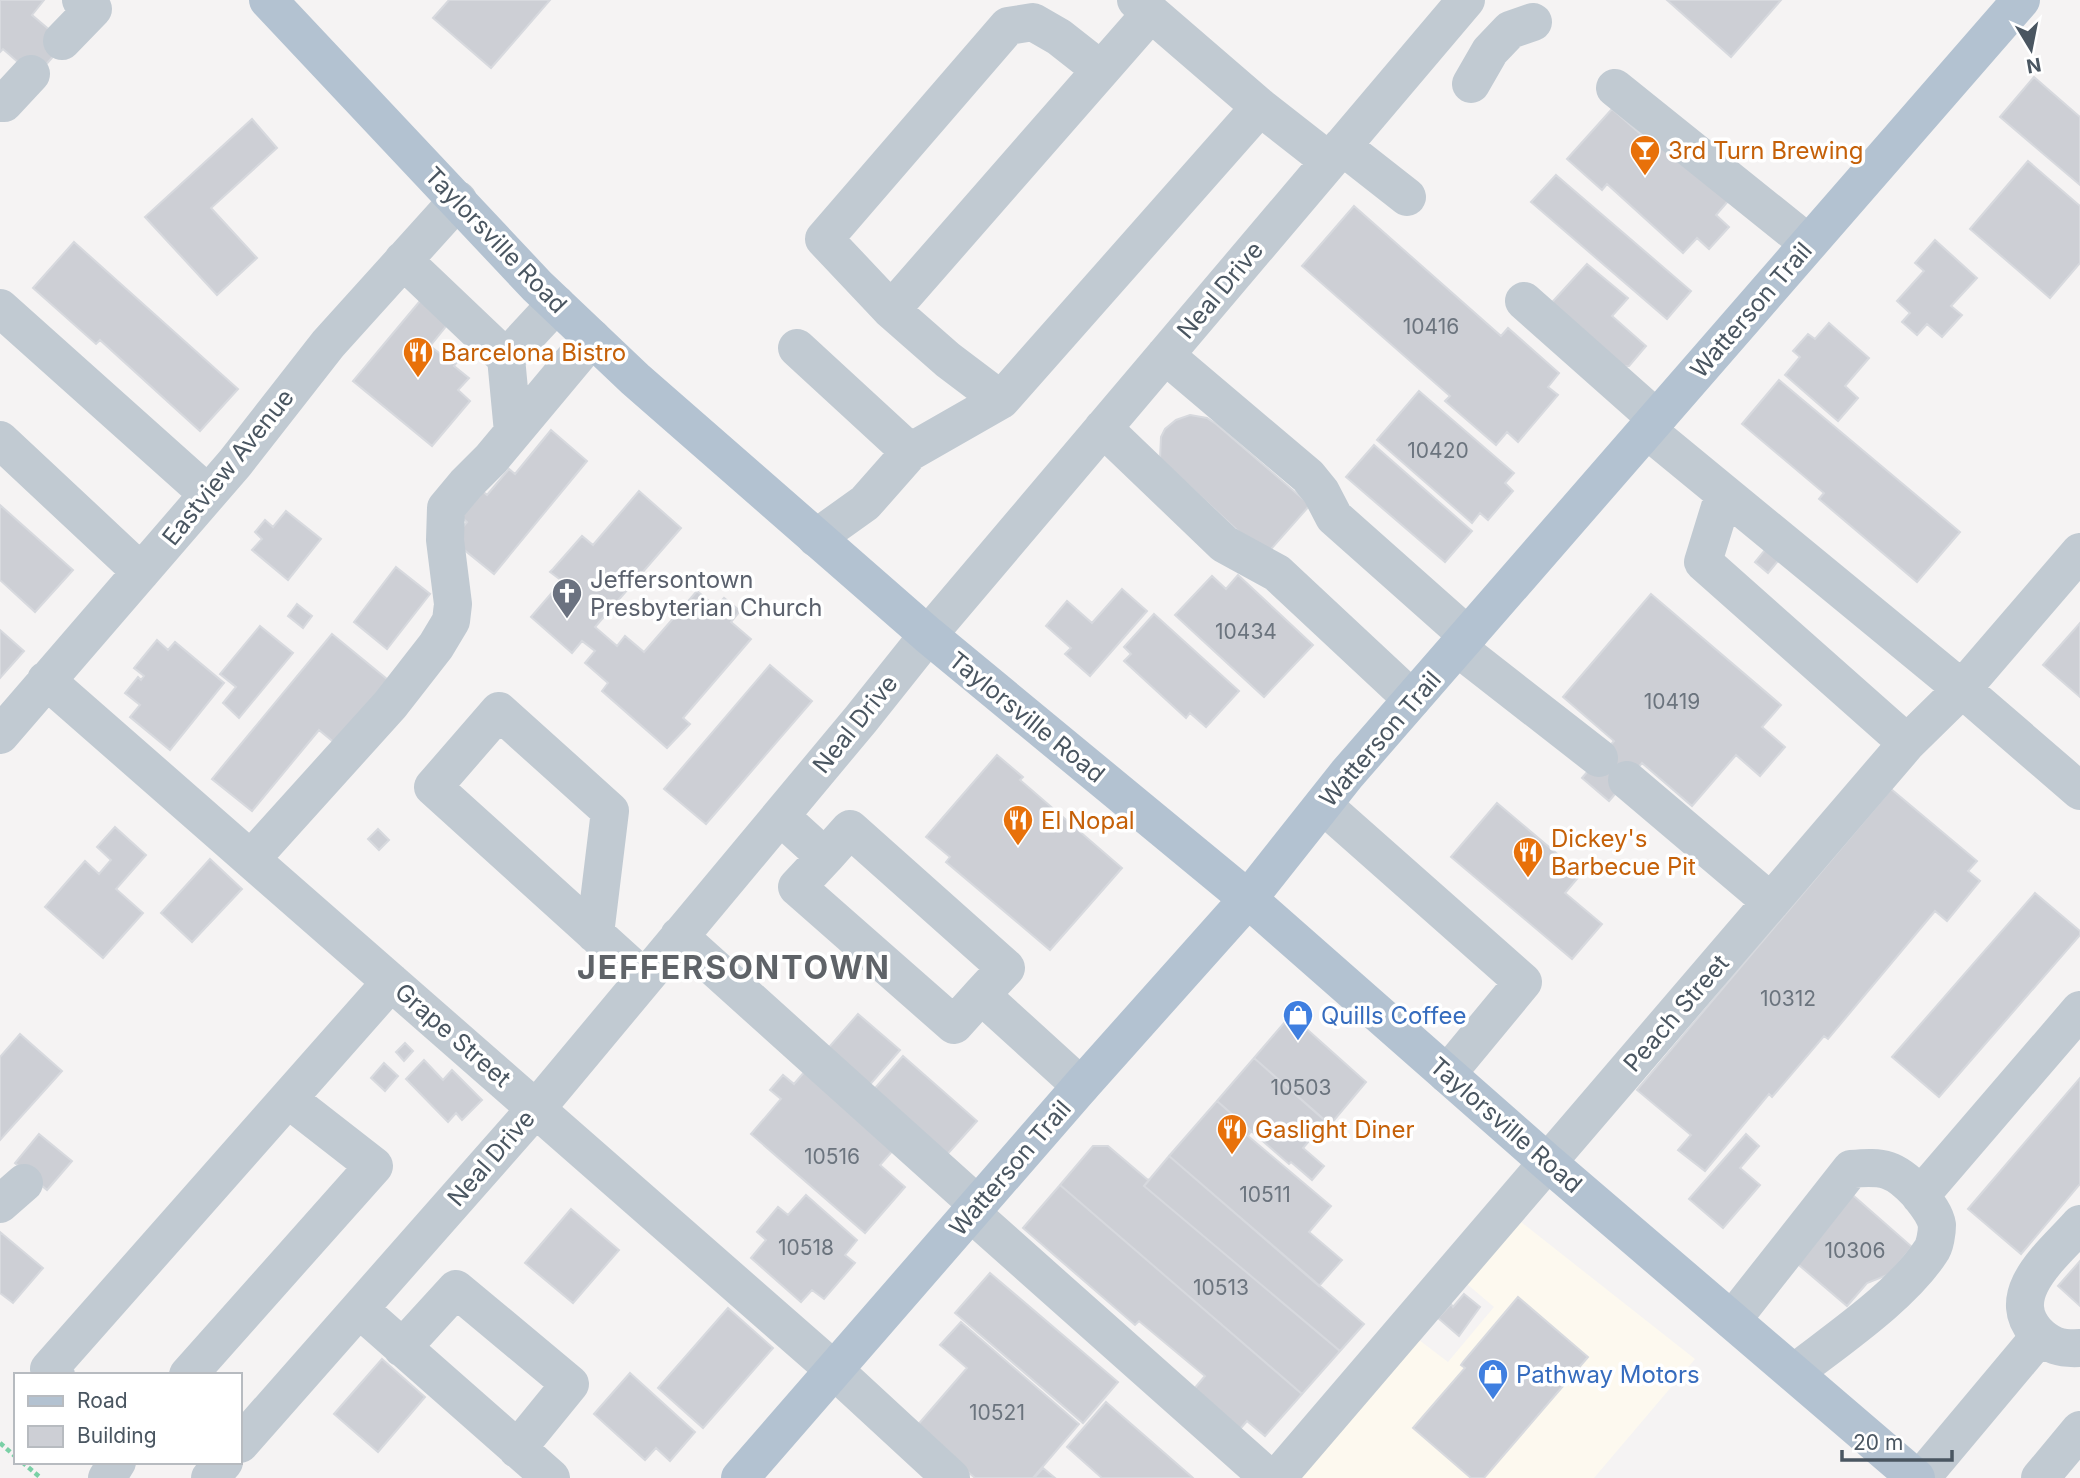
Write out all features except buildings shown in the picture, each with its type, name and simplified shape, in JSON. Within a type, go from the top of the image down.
[{"type":"main road","name":"Taylorsville Road","points":[[268,0],[556,304],[635,379],[928,635],[1248,899],[1546,1162],[1919,1478]]},
{"type":"main road","name":"Watterson Trail","points":[[740,1478],[1248,899],[1412,699],[2021,0]]},
{"type":"street","points":[[62,41],[92,3]]},
{"type":"street","points":[[891,310],[1101,70],[1144,7],[1260,107],[1407,197]]},
{"type":"street","points":[[1458,9],[1490,51]]},
{"type":"street","name":"Neal Drive","points":[[242,1442],[535,1107],[928,635],[1458,9]]},
{"type":"street","points":[[1001,400],[948,360],[891,310],[824,239],[1008,26],[1033,22],[1059,37],[1101,70]]},
{"type":"street","points":[[1471,85],[1490,51],[1510,30],[1533,22]]},
{"type":"street","points":[[0,103],[4,103],[31,74]]},
{"type":"street","points":[[1615,88],[1808,243]]},
{"type":"street","points":[[816,538],[865,503],[910,452],[1001,400],[1260,107]]},
{"type":"street","name":"Eastview Avenue","points":[[0,735],[208,494],[327,344],[458,200]]},
{"type":"street","points":[[402,260],[506,358],[513,432]]},
{"type":"street","points":[[1524,301],[1724,494],[1962,689],[2080,791]]},
{"type":"street","points":[[506,358],[556,304]]},
{"type":"street","points":[[0,308],[208,494]]},
{"type":"street","points":[[251,859],[390,705],[436,646],[451,621],[453,604],[445,540],[446,508],[491,459],[592,338]]},
{"type":"street","points":[[797,348],[910,452]]},
{"type":"street","points":[[1164,355],[1308,476],[1321,492],[1334,517],[1463,642],[1771,902]]},
{"type":"street","points":[[1103,428],[1224,544],[1277,573],[1412,699]]},
{"type":"street","points":[[0,440],[141,572]]},
{"type":"street","points":[[1724,494],[1703,562],[1907,743]]},
{"type":"street","name":"Peach Street","points":[[1277,1478],[1907,743],[1962,689],[2080,552]]},
{"type":"street","name":"Grape Street","points":[[46,680],[834,1370],[951,1478]]},
{"type":"street","points":[[595,934],[610,811],[499,711],[433,787],[595,934],[644,978]]},
{"type":"street","points":[[1323,805],[1523,982],[1447,1074]]},
{"type":"street","points":[[780,816],[825,857]]},
{"type":"street","points":[[850,829],[1006,968],[954,1026],[797,887],[825,857],[850,829]]},
{"type":"street","points":[[679,936],[1269,1478]]},
{"type":"street","points":[[54,1373],[49,1369],[391,982]]},
{"type":"street","points":[[981,995],[1082,1086]]},
{"type":"street","points":[[1920,1196],[2080,1010]]},
{"type":"street","points":[[190,1373],[374,1166],[288,1099]]},
{"type":"street","points":[[1732,1320],[1851,1169],[1879,1167],[1906,1180],[1928,1205],[1937,1225],[1933,1249],[1909,1278],[1872,1312],[1794,1373]]},
{"type":"street","points":[[2080,1224],[2032,1279],[2024,1296],[2026,1321],[2045,1343],[2064,1348],[2080,1348]]},
{"type":"street","points":[[402,1348],[456,1289],[570,1384],[517,1449]]},
{"type":"street","points":[[359,1309],[551,1478]]},
{"type":"street","points":[[1919,1478],[2040,1336]]},
{"type":"street","points":[[2040,1478],[2080,1430]]},
{"type":"street","points":[[210,1478],[221,1464]]},
{"type":"path","points":[[0,1443],[14,1455]]},
{"type":"path","points":[[24,1464],[41,1478]]},
{"type":"shaded area","points":[[1521,1222],[1695,1359],[1594,1478],[1299,1478],[1419,1340],[1448,1362],[1494,1307],[1467,1284]]},
{"type":"place","name":"3rd Turn Brewing","points":[[1645,177]]},
{"type":"place","name":"Barcelona Bistro","points":[[418,379]]},
{"type":"place","name":"Jeffersontown Presbyterian Church","points":[[567,620]]},
{"type":"place","name":"El Nopal","points":[[1018,847]]},
{"type":"place","name":"Dickey's Barbecue Pit","points":[[1528,879]]},
{"type":"place","name":"Quills Coffee","points":[[1298,1042]]},
{"type":"place","name":"Gaslight Diner","points":[[1232,1156]]},
{"type":"place","name":"Pathway Motors","points":[[1493,1401]]},
{"type":"district","name":"JEFFERSONTOWN","points":[[734,967]]}]
